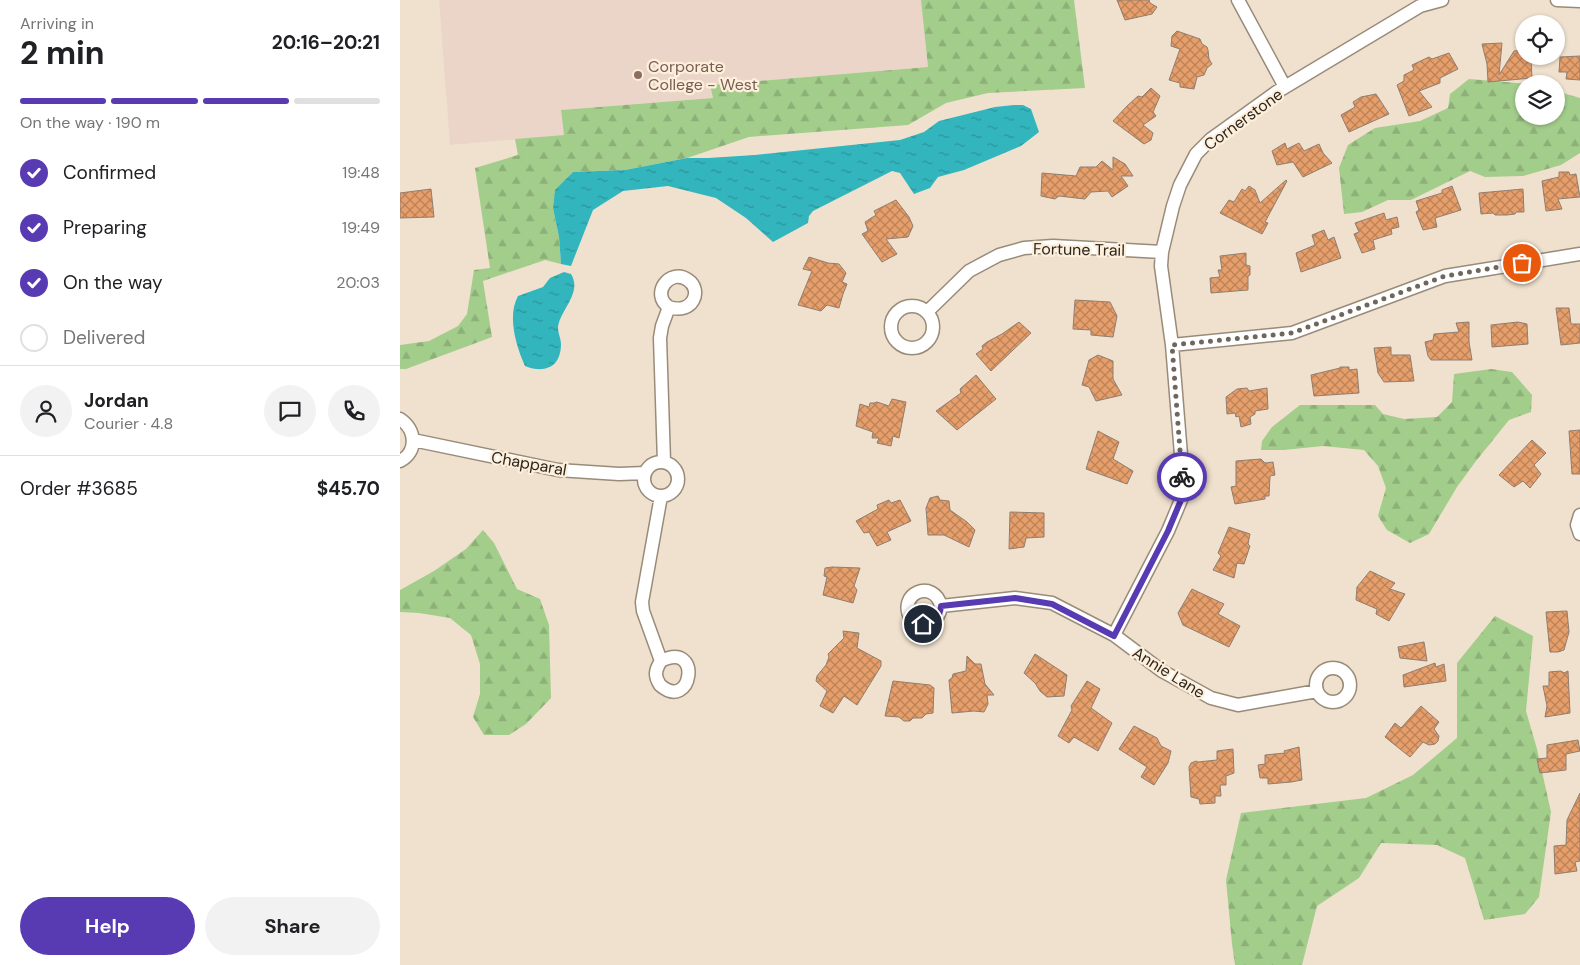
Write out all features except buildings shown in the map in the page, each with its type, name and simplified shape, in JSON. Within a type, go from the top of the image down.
[{"type":"street","points":[[1238,0],[1285,87]]},
{"type":"street","name":"Cornerstone","points":[[1114,636],[1168,531],[1181,500],[1182,467],[1172,345],[1163,284],[1162,252],[1173,206],[1196,154],[1211,139],[1285,87],[1420,6],[1442,0]]},
{"type":"street","points":[[1557,0],[1580,2]]},
{"type":"street","name":"Fortune Trail","points":[[927,312],[969,271],[1000,255],[1024,248],[1053,246],[1162,252]]},
{"type":"street","points":[[1172,345],[1292,333],[1445,276],[1580,254]]},
{"type":"street","points":[[664,462],[660,338],[669,307]]},
{"type":"street","points":[[400,420],[408,425],[412,432],[413,440],[409,454],[400,461]]},
{"type":"street","name":"Chapparal","points":[[413,440],[558,470],[645,474]]},
{"type":"street","points":[[664,462],[669,463],[676,470],[678,480],[671,493],[661,496],[651,492],[645,484],[645,474],[652,464],[664,462]]},
{"type":"street","points":[[661,496],[642,602],[645,620],[661,661]]},
{"type":"street","points":[[1580,516],[1577,525],[1580,534]]},
{"type":"street","name":"Annie Lane","points":[[941,606],[1015,598],[1052,604],[1114,636],[1162,671],[1211,698],[1238,705],[1317,691]]},
{"type":"shaded area","name":"Corporate College - West","points":[[439,0],[921,0],[928,67],[710,85],[713,98],[561,110],[564,135],[450,145]]},
{"type":"green space","points":[[921,0],[1074,0],[1085,88],[988,93],[946,103],[908,125],[749,137],[687,158],[625,170],[573,172],[555,191],[553,208],[559,237],[561,264],[545,260],[483,281],[492,337],[406,369],[400,369],[400,345],[429,341],[458,326],[467,314],[474,270],[490,268],[475,168],[518,155],[515,139],[564,135],[561,110],[713,98],[710,85],[928,67]]},
{"type":"green space","points":[[1469,79],[1515,83],[1515,125],[1565,125],[1565,94],[1580,98],[1580,153],[1561,165],[1523,176],[1485,177],[1470,171],[1411,200],[1388,200],[1362,212],[1344,214],[1339,168],[1348,145],[1375,128],[1420,121],[1448,108],[1450,94]]},
{"type":"green space","points":[[1491,369],[1512,372],[1532,395],[1531,412],[1509,420],[1457,487],[1429,534],[1410,543],[1387,530],[1378,516],[1386,488],[1378,466],[1364,450],[1323,446],[1261,450],[1262,441],[1272,427],[1300,405],[1375,405],[1383,414],[1404,419],[1437,417],[1452,402],[1454,374]]},
{"type":"green space","points":[[483,530],[494,543],[517,589],[540,599],[549,625],[551,698],[526,724],[509,735],[484,735],[473,717],[480,694],[480,664],[471,635],[450,618],[400,612],[400,590],[434,571],[466,549]]},
{"type":"green space","points":[[1495,616],[1533,636],[1526,711],[1537,749],[1551,812],[1539,897],[1525,914],[1484,920],[1465,858],[1437,845],[1381,843],[1359,878],[1317,906],[1302,965],[1235,965],[1226,880],[1241,813],[1366,798],[1413,775],[1457,738],[1457,663]]},
{"type":"water","points":[[1023,105],[1031,109],[1039,132],[1021,146],[964,170],[938,177],[930,188],[914,194],[900,173],[892,171],[813,211],[809,216],[808,223],[773,242],[746,218],[716,198],[668,186],[623,191],[593,210],[571,266],[561,264],[559,237],[553,208],[555,190],[573,172],[625,170],[687,158],[755,155],[900,140],[924,132],[939,121],[995,107]]},
{"type":"water","points":[[564,272],[571,274],[574,288],[559,322],[558,330],[561,344],[558,358],[555,363],[545,369],[525,366],[516,340],[513,322],[513,313],[518,296],[543,287],[550,278]]},
{"type":"way so far","points":[[1182,477],[1172,345],[1292,333],[1445,276],[1522,263]]},
{"type":"place","name":"Corporate College - West","points":[[638,75]]},
{"type":"route","points":[[923,624],[936,620],[941,606],[1015,598],[1052,604],[1114,636],[1168,531],[1181,500],[1182,477]]}]
